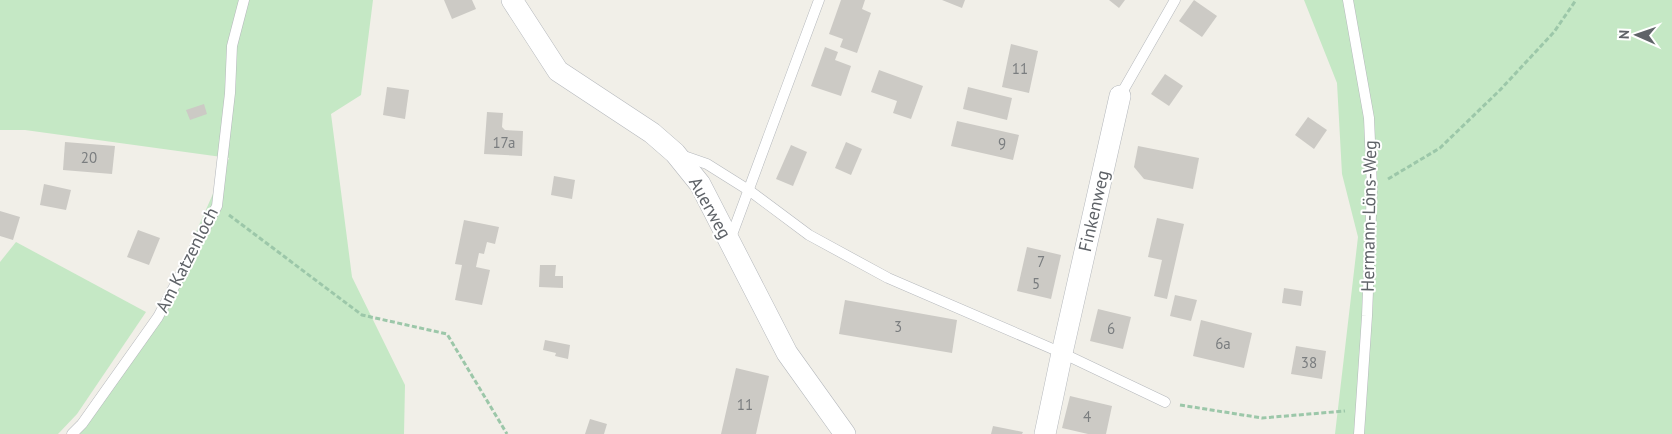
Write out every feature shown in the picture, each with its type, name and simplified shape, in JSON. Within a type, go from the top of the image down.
[{"type":"street","name":"Auerweg","points":[[512,0],[558,70],[652,133],[675,153],[700,184],[787,353],[845,434]]},
{"type":"street","name":"Finkenweg","points":[[1045,434],[1120,96]]},
{"type":"lane","name":"Am Katzenloch","points":[[72,434],[82,424],[158,317],[217,206],[230,93],[232,46],[244,0]]},
{"type":"lane","points":[[730,242],[819,0]]},
{"type":"lane","name":"Finkenweg","points":[[1120,96],[1175,0]]},
{"type":"lane","name":"Hermann-Löns-Weg","points":[[1348,0],[1369,118],[1372,189],[1367,316],[1358,434]]},
{"type":"lane","points":[[675,153],[707,164],[750,191],[809,235],[888,278],[1062,353],[1165,402]]},
{"type":"path","points":[[1372,189],[1440,148],[1500,90],[1554,32],[1576,0]]},
{"type":"path","points":[[217,206],[362,315],[447,334],[507,434]]},
{"type":"path","points":[[1165,402],[1210,411],[1262,418],[1361,410]]},
{"type":"green space","points":[[0,0],[373,0],[361,95],[331,114],[352,277],[405,385],[404,434],[72,434],[158,317],[229,158],[25,130],[0,130]]},
{"type":"green space","points":[[1304,0],[1672,0],[1672,434],[1335,434],[1358,237],[1342,174],[1337,83]]},
{"type":"green space","points":[[16,242],[146,312],[77,414],[58,434],[0,434],[0,262]]},
{"type":"building","points":[[444,0],[472,0],[476,9],[452,19]]},
{"type":"building","points":[[841,0],[865,0],[862,9],[871,13],[857,53],[840,47],[843,39],[829,34]]},
{"type":"building","points":[[942,0],[965,0],[962,8]]},
{"type":"building","points":[[1109,0],[1125,0],[1119,8]]},
{"type":"building","points":[[1194,0],[1217,16],[1202,37],[1179,21]]},
{"type":"building","points":[[1011,44],[1038,51],[1029,93],[1002,87]]},
{"type":"building","points":[[825,47],[838,52],[835,60],[851,66],[841,96],[811,86]]},
{"type":"building","points":[[879,70],[923,86],[911,119],[893,113],[897,101],[871,92]]},
{"type":"building","points":[[1165,74],[1183,86],[1169,106],[1151,94]]},
{"type":"building","points":[[387,87],[409,90],[405,119],[383,115]]},
{"type":"building","points":[[968,87],[1012,98],[1007,120],[963,109]]},
{"type":"building","points":[[204,104],[207,114],[190,120],[186,110]]},
{"type":"building","points":[[487,112],[503,113],[502,127],[505,130],[523,131],[522,156],[484,154]]},
{"type":"building","points":[[1308,117],[1327,130],[1314,149],[1295,135]]},
{"type":"building","points":[[957,121],[1019,135],[1013,160],[951,146]]},
{"type":"building","points":[[65,142],[115,146],[112,174],[63,170]]},
{"type":"building","points":[[846,142],[862,149],[851,175],[835,168]]},
{"type":"building","points":[[791,145],[807,152],[793,186],[776,179]]},
{"type":"building","points":[[1138,146],[1199,158],[1193,189],[1144,179],[1134,167]]},
{"type":"building","points":[[554,176],[575,180],[572,199],[551,195]]},
{"type":"building","points":[[44,184],[71,190],[66,210],[40,205]]},
{"type":"building","points":[[0,211],[20,217],[13,240],[0,236]]},
{"type":"building","points":[[1157,218],[1184,224],[1167,299],[1154,296],[1162,260],[1148,257]]},
{"type":"building","points":[[464,220],[499,227],[495,244],[487,242],[484,254],[479,253],[476,267],[490,270],[482,305],[455,300],[462,265],[455,264]]},
{"type":"building","points":[[138,230],[160,238],[149,265],[127,257]]},
{"type":"building","points":[[1027,247],[1061,255],[1051,299],[1017,291]]},
{"type":"building","points":[[540,265],[556,265],[555,276],[563,276],[563,288],[539,287]]},
{"type":"building","points":[[1284,288],[1303,291],[1301,306],[1282,303]]},
{"type":"building","points":[[1175,295],[1197,300],[1191,321],[1170,316]]},
{"type":"building","points":[[845,300],[957,320],[952,353],[839,334]]},
{"type":"building","points":[[1098,309],[1131,317],[1123,349],[1090,341]]},
{"type":"building","points":[[1201,320],[1252,333],[1244,368],[1193,356]]},
{"type":"building","points":[[545,340],[570,345],[568,359],[555,356],[556,353],[543,350]]},
{"type":"building","points":[[1296,346],[1326,351],[1322,379],[1291,374]]},
{"type":"building","points":[[736,368],[769,376],[756,434],[721,434]]},
{"type":"building","points":[[1070,396],[1112,406],[1106,434],[1088,434],[1062,428]]},
{"type":"building","points":[[590,419],[607,424],[604,434],[585,434]]},
{"type":"building","points":[[993,426],[1023,432],[1022,434],[991,434]]}]
